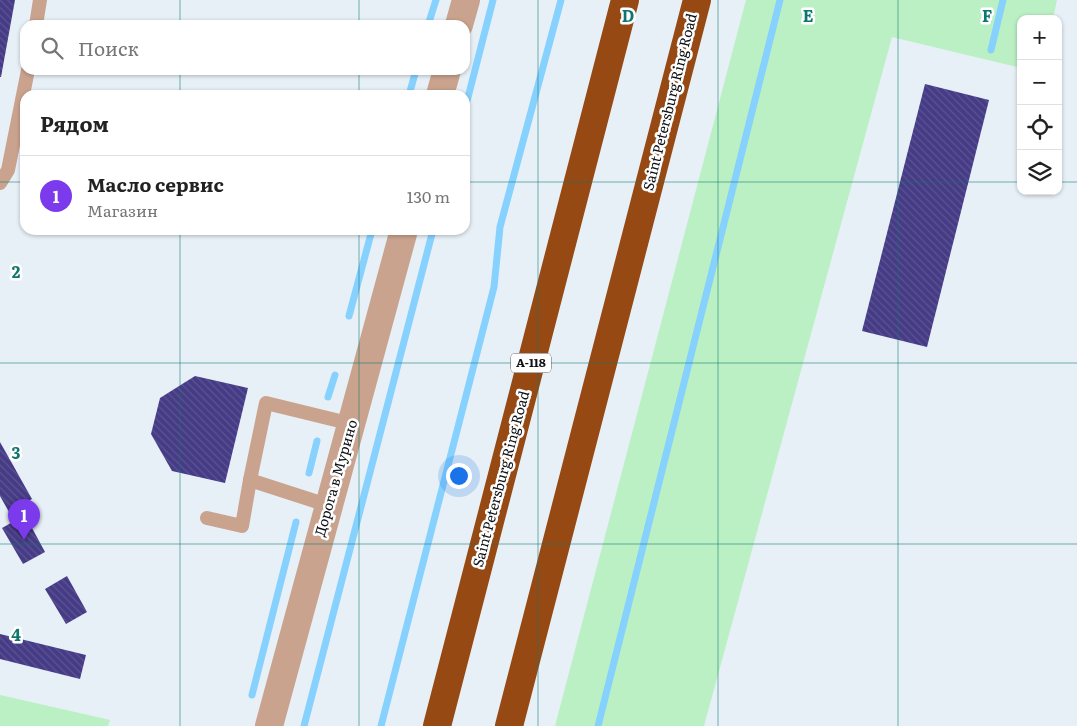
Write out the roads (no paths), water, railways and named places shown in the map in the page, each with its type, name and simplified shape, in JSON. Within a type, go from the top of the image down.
[{"type":"highway","name":"Saint Petersburg Ring Road","points":[[437,726],[625,0]]},
{"type":"highway","name":"Saint Petersburg Ring Road","points":[[509,726],[697,0]]},
{"type":"street","points":[[460,20],[466,0]]},
{"type":"street","points":[[441,90],[446,75]]},
{"type":"street","name":"Дорога в Мурино","points":[[269,726],[327,506],[352,424],[403,235]]},
{"type":"lane","points":[[37,20],[40,0]]},
{"type":"lane","points":[[24,90],[27,75]]},
{"type":"lane","points":[[0,183],[8,170],[20,110]]},
{"type":"lane","points":[[207,518],[242,526],[266,403],[352,424]]},
{"type":"lane","points":[[250,480],[327,506]]},
{"type":"waterway","points":[[430,20],[436,0]]},
{"type":"waterway","points":[[470,90],[493,0]]},
{"type":"waterway","points":[[381,726],[494,287],[500,227],[561,0]]},
{"type":"waterway","points":[[598,726],[780,0]]},
{"type":"waterway","points":[[991,50],[1003,0]]},
{"type":"waterway","points":[[410,90],[415,75]]},
{"type":"waterway","points":[[349,316],[371,235]]},
{"type":"waterway","points":[[304,726],[432,235]]},
{"type":"waterway","points":[[328,397],[335,375]]},
{"type":"waterway","points":[[309,473],[317,441]]},
{"type":"waterway","points":[[252,695],[296,522]]},
{"type":"place","name":"Масло сервис","points":[[24,540]]}]
